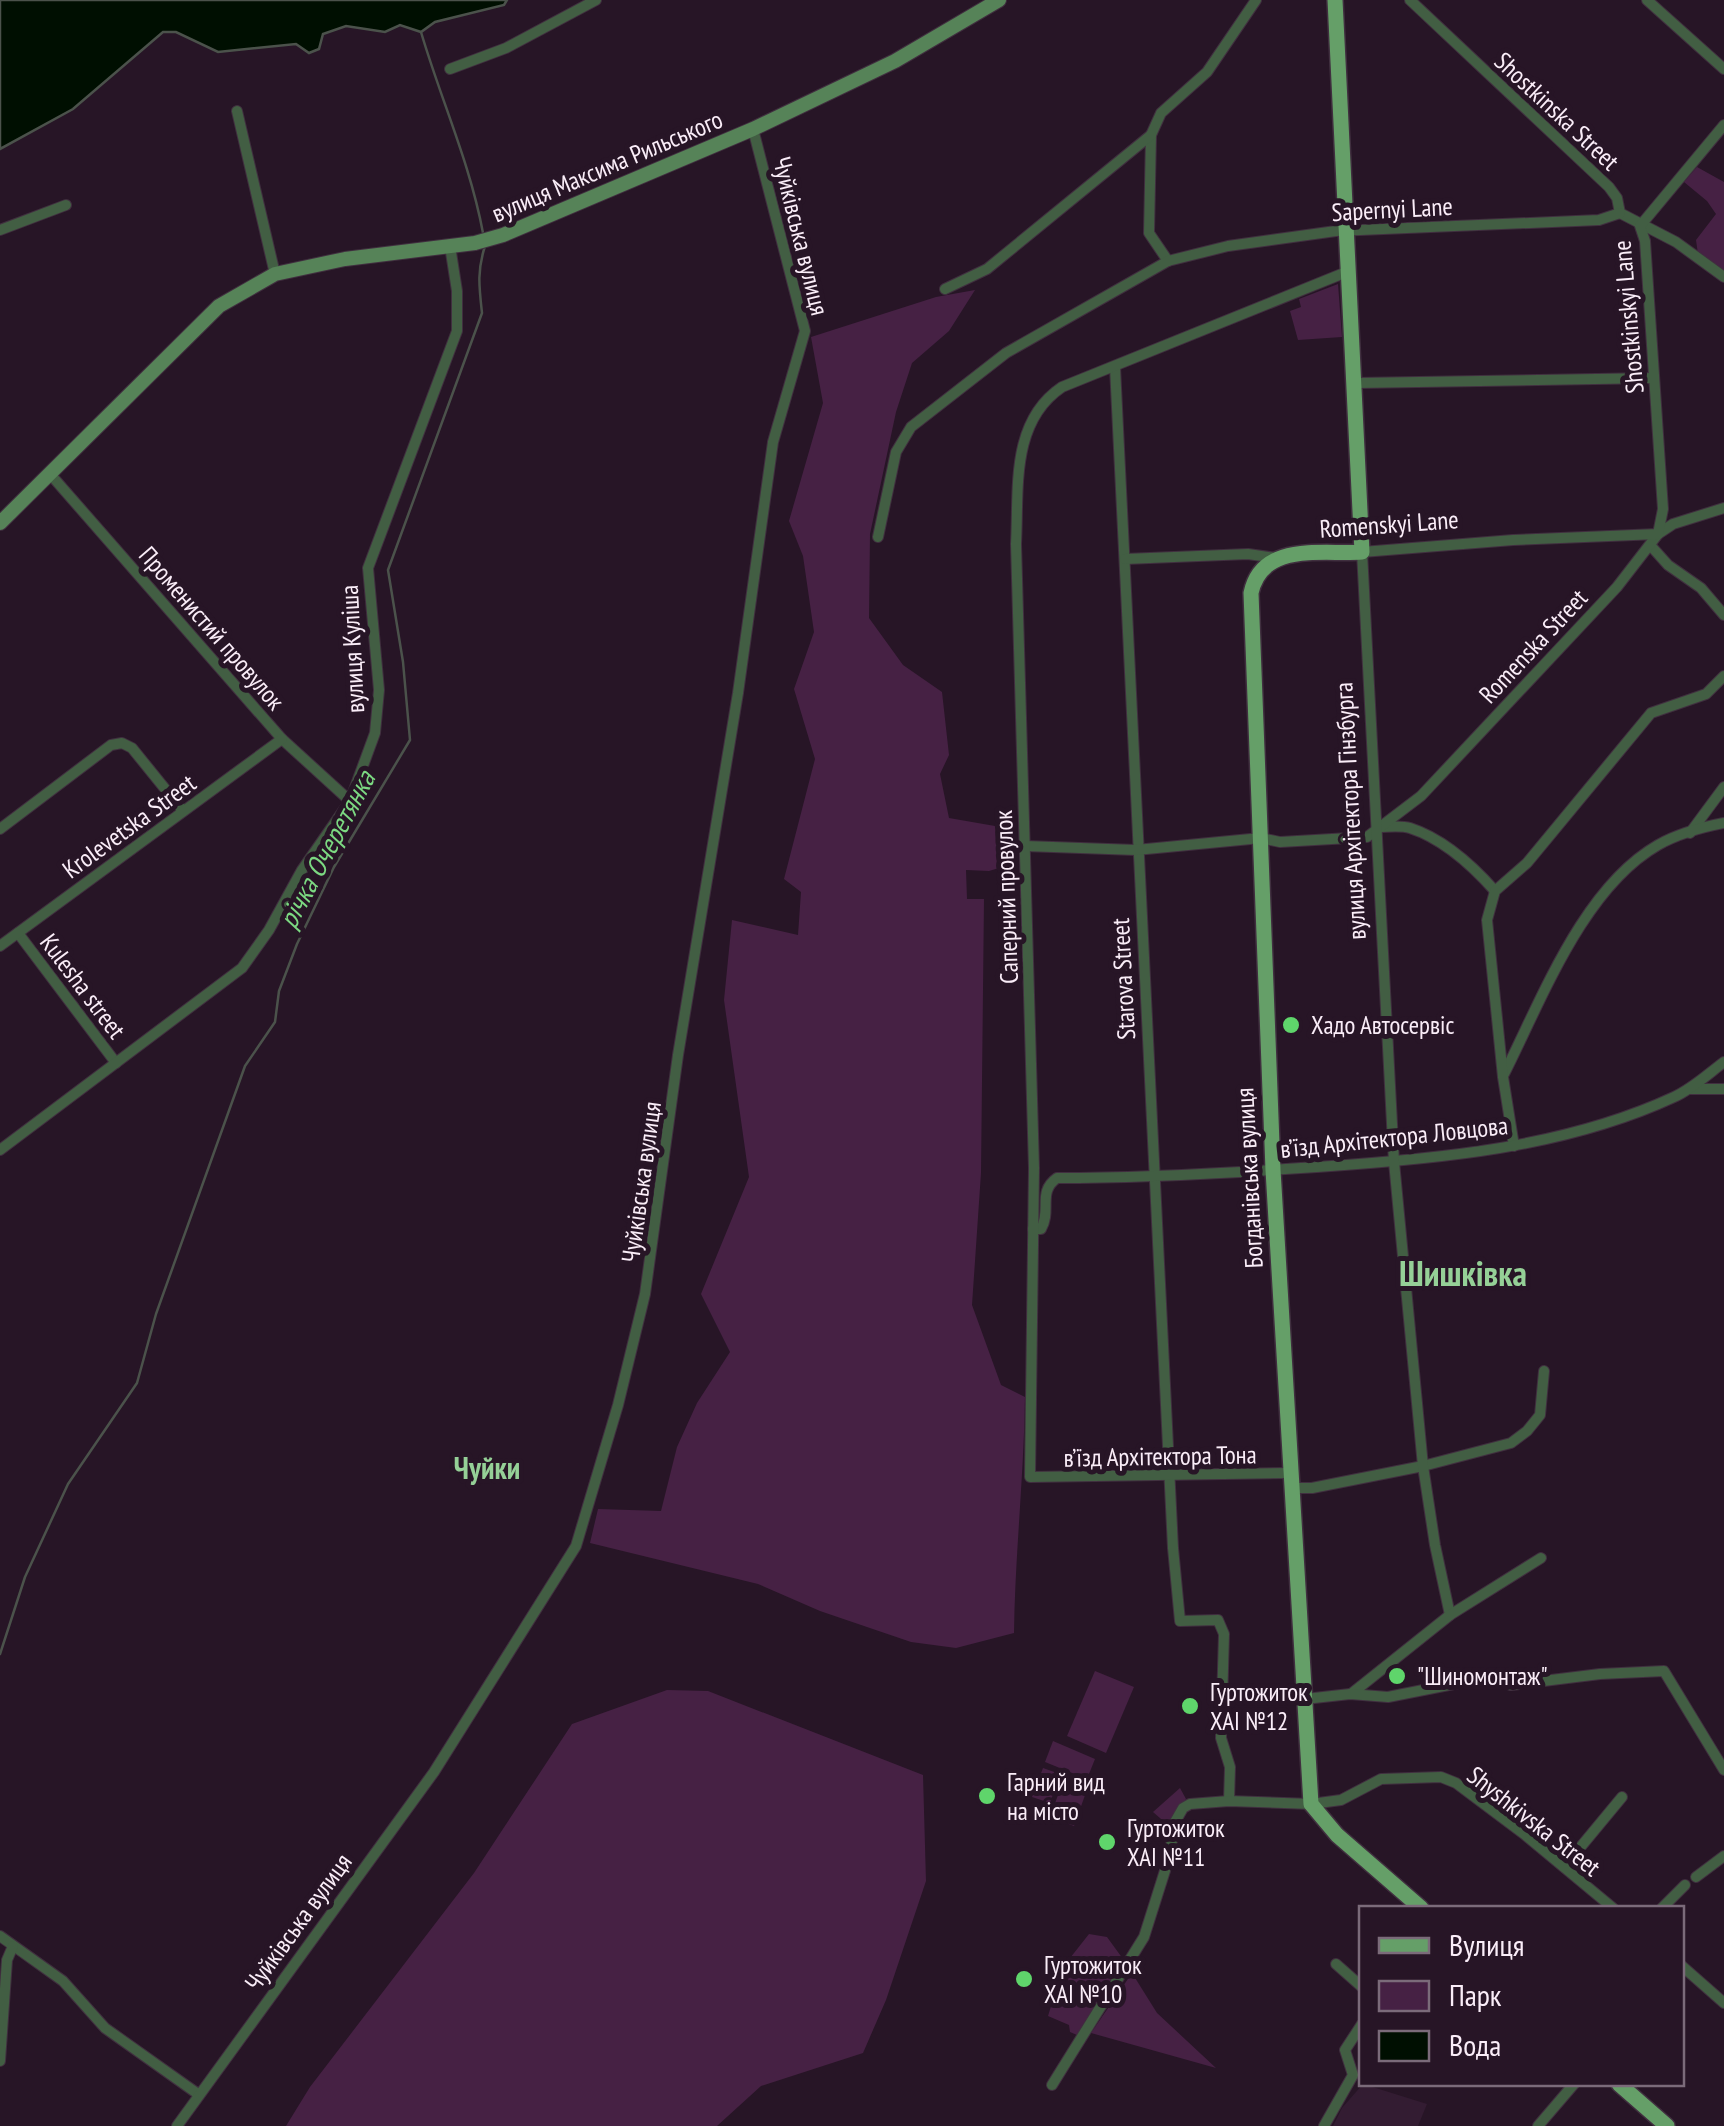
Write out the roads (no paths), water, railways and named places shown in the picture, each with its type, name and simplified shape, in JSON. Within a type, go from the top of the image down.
[{"type":"main road","name":"вулиця Максима Рильського","points":[[0,523],[219,306],[275,274],[345,259],[475,243],[503,235],[753,128],[895,61],[998,0]]},
{"type":"main road","name":"вулиця Архітектора Гінзбурга","points":[[1334,0],[1362,552]]},
{"type":"main road","name":"Romenskyi Lane","points":[[1276,558],[1362,552]]},
{"type":"main road","name":"Богданівська вулиця","points":[[1276,558],[1258,573],[1251,602],[1273,1170],[1311,1804]]},
{"type":"main road","points":[[1311,1804],[1337,1835],[1419,1906]]},
{"type":"main road","points":[[1621,2086],[1668,2126]]},
{"type":"street","points":[[450,69],[506,48],[596,0]]},
{"type":"street","points":[[878,537],[896,452],[911,427],[1006,353],[1168,261],[1150,233],[1151,135],[1161,112],[1207,72],[1256,0]]},
{"type":"street","name":"Shostkinska Street","points":[[1410,0],[1609,187],[1617,198],[1620,213],[1676,242],[1724,278]]},
{"type":"street","points":[[1647,0],[1724,69]]},
{"type":"street","points":[[237,111],[275,274]]},
{"type":"street","name":"Shostkinskyi Lane","points":[[1658,534],[1664,509],[1640,226],[1724,126]]},
{"type":"street","name":"Чуйківська вулиця","points":[[177,2126],[434,1772],[576,1546],[618,1405],[645,1294],[678,1055],[738,692],[774,442],[805,331],[753,128]]},
{"type":"street","points":[[945,290],[986,269],[1151,135]]},
{"type":"street","points":[[0,230],[66,206]]},
{"type":"street","name":"Sapernyi Lane","points":[[1168,261],[1228,246],[1348,230],[1598,220],[1620,213]]},
{"type":"street","name":"вулиця Куліша","points":[[0,1150],[242,968],[350,801],[376,733],[379,690],[368,568],[456,332],[457,292],[450,246]]},
{"type":"street","points":[[1114,367],[1221,326],[1342,271],[1350,271]]},
{"type":"street","name":"Starova Street","points":[[1114,367],[1136,850],[1180,1621],[1218,1620],[1224,1634],[1221,1725],[1230,1767],[1228,1801]]},
{"type":"street","name":"Саперний провулок","points":[[1030,1477],[1033,1230],[1016,544],[1021,448],[1046,398],[1114,367]]},
{"type":"street","points":[[1356,383],[1653,378]]},
{"type":"street","name":"Променистий провулок","points":[[52,475],[282,739],[350,801]]},
{"type":"street","points":[[1658,534],[1673,524],[1724,508]]},
{"type":"street","name":"Romenskyi Lane","points":[[1362,552],[1658,534]]},
{"type":"street","name":"Romenska Street","points":[[1377,827],[1421,796],[1616,587],[1658,534]]},
{"type":"street","points":[[1650,546],[1701,588],[1724,614]]},
{"type":"street","name":"вулиця Архітектора Гінзбурга","points":[[1362,552],[1394,1162],[1423,1466],[1450,1615]]},
{"type":"street","name":"Romenskyi Lane","points":[[1125,558],[1248,554],[1276,558]]},
{"type":"street","points":[[1514,1146],[1487,920],[1494,891],[1527,863],[1651,713],[1706,694],[1724,676]]},
{"type":"street","name":"Krolevetska Street","points":[[0,946],[282,739]]},
{"type":"street","points":[[0,829],[111,745],[122,743],[132,748],[183,811]]},
{"type":"street","points":[[1689,834],[1724,787]]},
{"type":"street","points":[[1503,1076],[1568,949],[1594,907],[1624,870],[1660,844],[1724,823]]},
{"type":"street","points":[[1025,846],[1136,850],[1260,838],[1280,842],[1367,838],[1377,827],[1408,827],[1447,848],[1478,872],[1494,891]]},
{"type":"street","name":"Kulesha street","points":[[18,933],[116,1063]]},
{"type":"street","name":"в’їзд Архітектора Ловцова","points":[[1033,1230],[1041,1229],[1047,1219],[1044,1196],[1048,1185],[1058,1178],[1154,1178],[1394,1162],[1514,1146],[1624,1118],[1688,1089],[1724,1062]]},
{"type":"street","points":[[1688,1089],[1724,1090]]},
{"type":"street","name":"в’їзд Архітектора Тона","points":[[1030,1477],[1290,1480],[1312,1488],[1423,1466],[1510,1443],[1527,1431],[1540,1415],[1544,1371]]},
{"type":"street","points":[[1350,1694],[1450,1615],[1542,1558]]},
{"type":"street","points":[[1305,1699],[1350,1694],[1388,1697],[1489,1677],[1511,1686],[1600,1674],[1664,1671],[1724,1770]]},
{"type":"street","name":"Shyshkivska Street","points":[[1052,2085],[1144,1937],[1175,1822],[1190,1804],[1311,1804],[1341,1800],[1381,1780],[1441,1777],[1470,1792],[1611,1906]]},
{"type":"street","points":[[1564,1867],[1622,1797]]},
{"type":"street","points":[[1696,1877],[1724,1856]]},
{"type":"street","points":[[1664,1906],[1685,1884]]},
{"type":"street","points":[[0,1936],[63,1981],[105,2028],[198,2094]]},
{"type":"street","points":[[0,2060],[12,1946]]},
{"type":"street","points":[[1336,1964],[1359,1983]]},
{"type":"street","points":[[1684,1968],[1724,2003]]},
{"type":"street","points":[[1324,2126],[1353,2075],[1346,2050],[1359,2029]]},
{"type":"street","points":[[1538,2126],[1572,2086]]},
{"type":"water","points":[[0,0],[507,0],[504,5],[435,22],[421,32],[400,25],[385,32],[346,26],[323,34],[319,49],[309,53],[296,44],[218,52],[176,32],[163,32],[73,109],[0,149]]},
{"type":"waterway","name":"річка Очеретянка","points":[[421,32],[463,157],[483,233]]},
{"type":"waterway","name":"річка Очеретянка","points":[[0,1654],[25,1577],[68,1484],[137,1383],[156,1314],[245,1066],[275,1022],[279,991],[297,944],[334,867],[410,740],[403,662],[388,570],[482,313],[479,279],[485,246]]},
{"type":"place","name":"Хадо Автосервіс","points":[[1291,1025]]},
{"type":"place","name":"\"Шиномонтаж\"","points":[[1397,1676]]},
{"type":"place","name":"Гуртожиток ХАІ №12","points":[[1190,1706]]},
{"type":"place","name":"Гарний вид на місто","points":[[987,1796]]},
{"type":"place","name":"Гуртожиток ХАІ №11","points":[[1107,1842]]},
{"type":"place","name":"Гуртожиток ХАІ №10","points":[[1024,1979]]},
{"type":"district","name":"Шишківка","points":[[1463,1273]]},
{"type":"district","name":"Чуйки","points":[[487,1467]]}]
